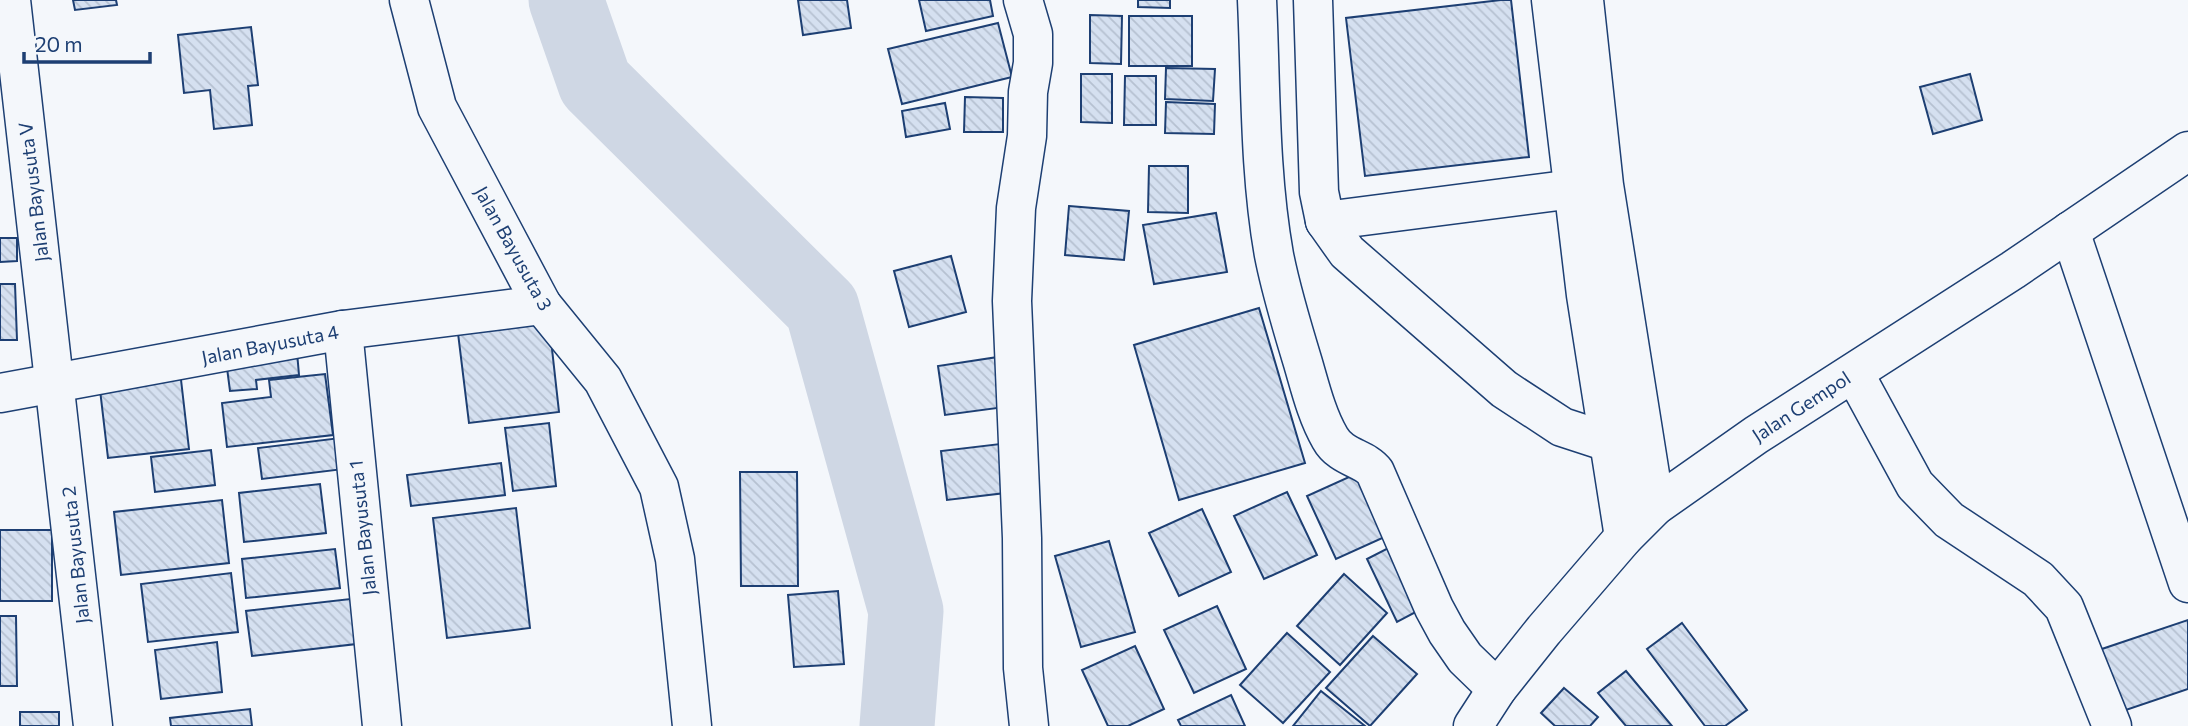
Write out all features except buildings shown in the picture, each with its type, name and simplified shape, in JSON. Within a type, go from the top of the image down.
[{"type":"street","name":"Jalan Bayusuta V","points":[[11,0],[56,384]]},
{"type":"street","name":"Jalan Bayusuta 3","points":[[409,0],[437,107],[542,305],[603,380],[659,487],[675,559],[692,726]]},
{"type":"street","points":[[1023,0],[1033,34],[1033,63],[1028,92],[1027,136],[1016,208],[1012,301],[1022,526],[1023,668],[1029,726]]},
{"type":"street","points":[[1257,0],[1265,179],[1274,254],[1290,322],[1312,393],[1331,440],[1346,456],[1366,464],[1375,472],[1447,632],[1465,658],[1497,689]]},
{"type":"street","points":[[1313,0],[1319,192],[1325,221],[1347,252],[1504,389],[1562,427],[1608,442]]},
{"type":"street","points":[[1551,0],[1655,506]]},
{"type":"street","points":[[1584,0],[1589,188],[1586,295],[1624,537]]},
{"type":"street","name":"Jalan Gempol","points":[[1473,726],[1497,689],[1624,537],[1655,506],[1756,435],[2070,232],[2188,151]]},
{"type":"street","points":[[1325,221],[1589,188]]},
{"type":"street","points":[[2070,232],[2188,583]]},
{"type":"street","name":"Jalan Bayusuta 4","points":[[0,393],[343,330],[542,305]]},
{"type":"street","name":"Jalan Bayusuta 1","points":[[343,330],[382,726]]},
{"type":"street","points":[[1854,373],[1914,485],[1949,520],[2038,579],[2064,607],[2112,726]]},
{"type":"street","name":"Jalan Bayusuta 2","points":[[56,384],[93,726]]},
{"type":"waterway","points":[[566,0],[595,83],[822,308],[906,611],[897,726]]}]
